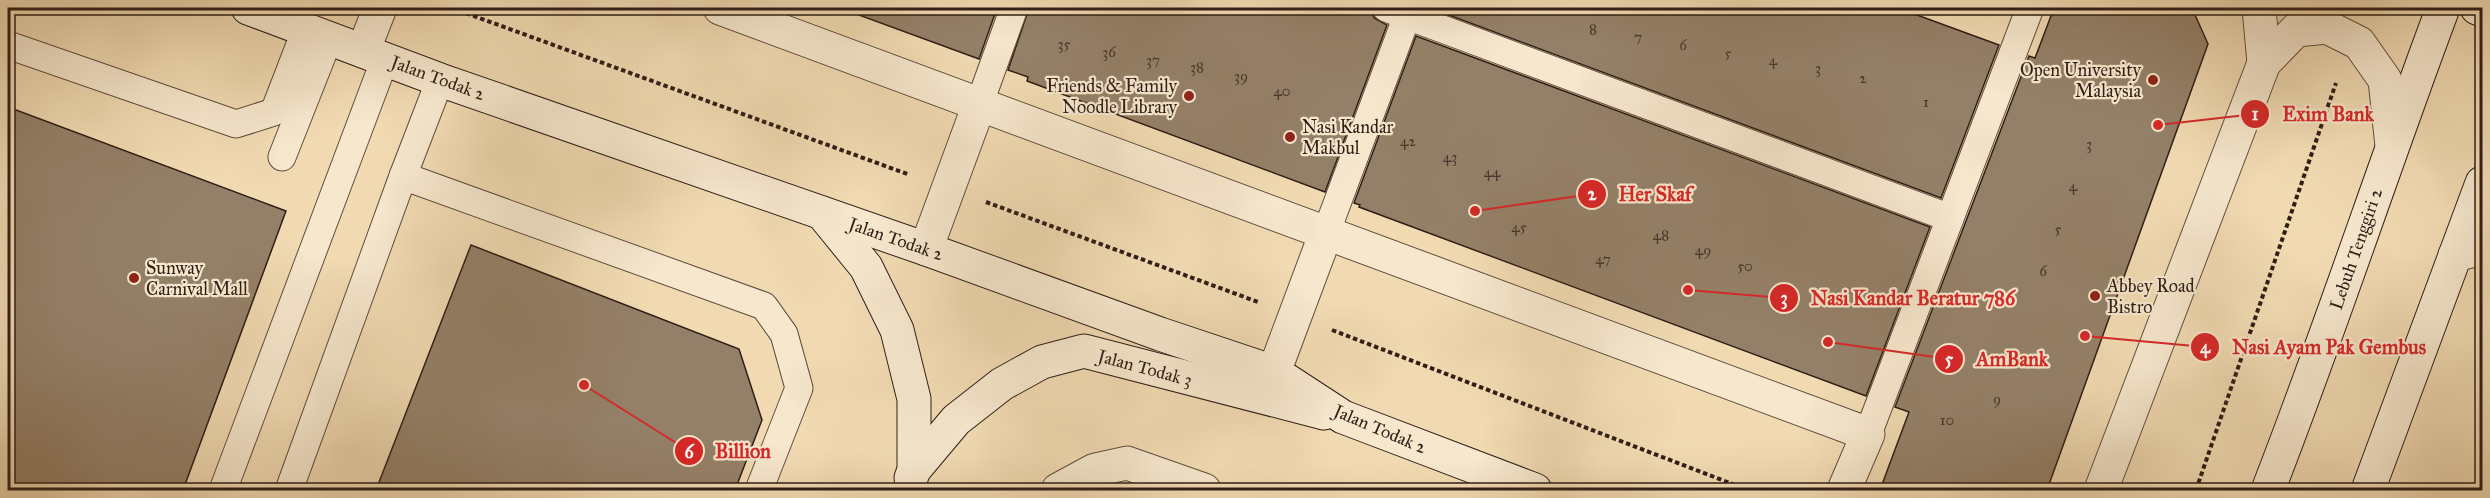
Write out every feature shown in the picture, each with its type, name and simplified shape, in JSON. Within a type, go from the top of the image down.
[{"type":"street","name":"Jalan Todak 2","points":[[248,8],[441,80],[926,249],[1160,334],[1274,372],[1343,417],[1535,490]]},
{"type":"street","points":[[374,55],[380,8]]},
{"type":"street","points":[[720,8],[1868,434],[1844,490]]},
{"type":"street","points":[[2259,8],[2264,63]]},
{"type":"street","name":"Lebuh Tenggiri 2","points":[[2268,490],[2303,401],[2392,146],[2444,8]]},
{"type":"street","points":[[2477,8],[2482,10]]},
{"type":"street","points":[[2101,490],[2264,63],[2295,30],[2327,27],[2358,43],[2385,80],[2392,146]]},
{"type":"street","points":[[926,249],[979,105]]},
{"type":"street","points":[[2368,490],[2469,251],[2482,183]]},
{"type":"street","name":"Jalan Todak 3","points":[[822,213],[866,267],[897,330],[914,399],[910,480]]},
{"type":"street","points":[[1274,372],[1326,233]]},
{"type":"street","name":"Jalan Todak 3","points":[[910,480],[956,420],[1002,384],[1042,362],[1084,351],[1299,409],[1343,417]]},
{"type":"street","points":[[1058,490],[1095,470],[1127,463],[1204,490]]},
{"type":"lane","points":[[979,105],[1014,8]]},
{"type":"lane","points":[[1868,434],[2030,8]]},
{"type":"lane","points":[[1326,233],[1401,10],[1950,218]]},
{"type":"lane","points":[[236,124],[274,112],[317,34]]},
{"type":"lane","points":[[8,45],[267,136],[282,157],[317,34]]},
{"type":"lane","points":[[223,490],[374,55]]},
{"type":"lane","points":[[289,490],[403,176],[441,80]]},
{"type":"lane","points":[[403,176],[764,306],[784,334],[799,388],[759,490]]},
{"type":"path","points":[[452,8],[920,179]]},
{"type":"path","points":[[2196,490],[2338,77]]},
{"type":"path","points":[[982,201],[1295,315],[1748,490]]},
{"type":"building","points":[[848,8],[997,8],[979,59],[848,11]]},
{"type":"building","points":[[1029,8],[1371,8],[1374,18],[1387,25],[1325,192],[1027,81],[1028,77],[1008,70]]},
{"type":"building","points":[[1430,8],[1898,8],[1999,45],[1941,198]]},
{"type":"building","points":[[2054,8],[2192,8],[2208,44],[2047,490],[1880,490],[1909,412],[1895,407],[2029,56],[2035,58]]},
{"type":"building","points":[[1416,36],[1930,227],[1866,396],[1359,207],[1360,205],[1354,203]]},
{"type":"building","name":"Sunway Carnival Mall","points":[[8,107],[286,211],[183,490],[8,490]]},
{"type":"building","points":[[471,245],[739,349],[762,420],[735,490],[376,490]]},
{"type":"place","name":"Open University Malaysia","points":[[2153,80]]},
{"type":"place","name":"Friends & Family Noodle Library","points":[[1189,96]]},
{"type":"place","name":"Exim Bank","points":[[2158,125]]},
{"type":"place","name":"Nasi Kandar Makbul","points":[[1290,137]]},
{"type":"place","name":"Her Skaf","points":[[1475,211]]},
{"type":"place","name":"Sunway Carnival Mall","points":[[134,278]]},
{"type":"place","name":"Nasi Kandar Beratur 786","points":[[1688,290]]},
{"type":"place","name":"Abbey Road Bistro","points":[[2095,296]]},
{"type":"place","name":"Nasi Ayam Pak Gembus","points":[[2085,336]]},
{"type":"place","name":"AmBank","points":[[1828,342]]},
{"type":"place","name":"Billion","points":[[584,385]]}]
